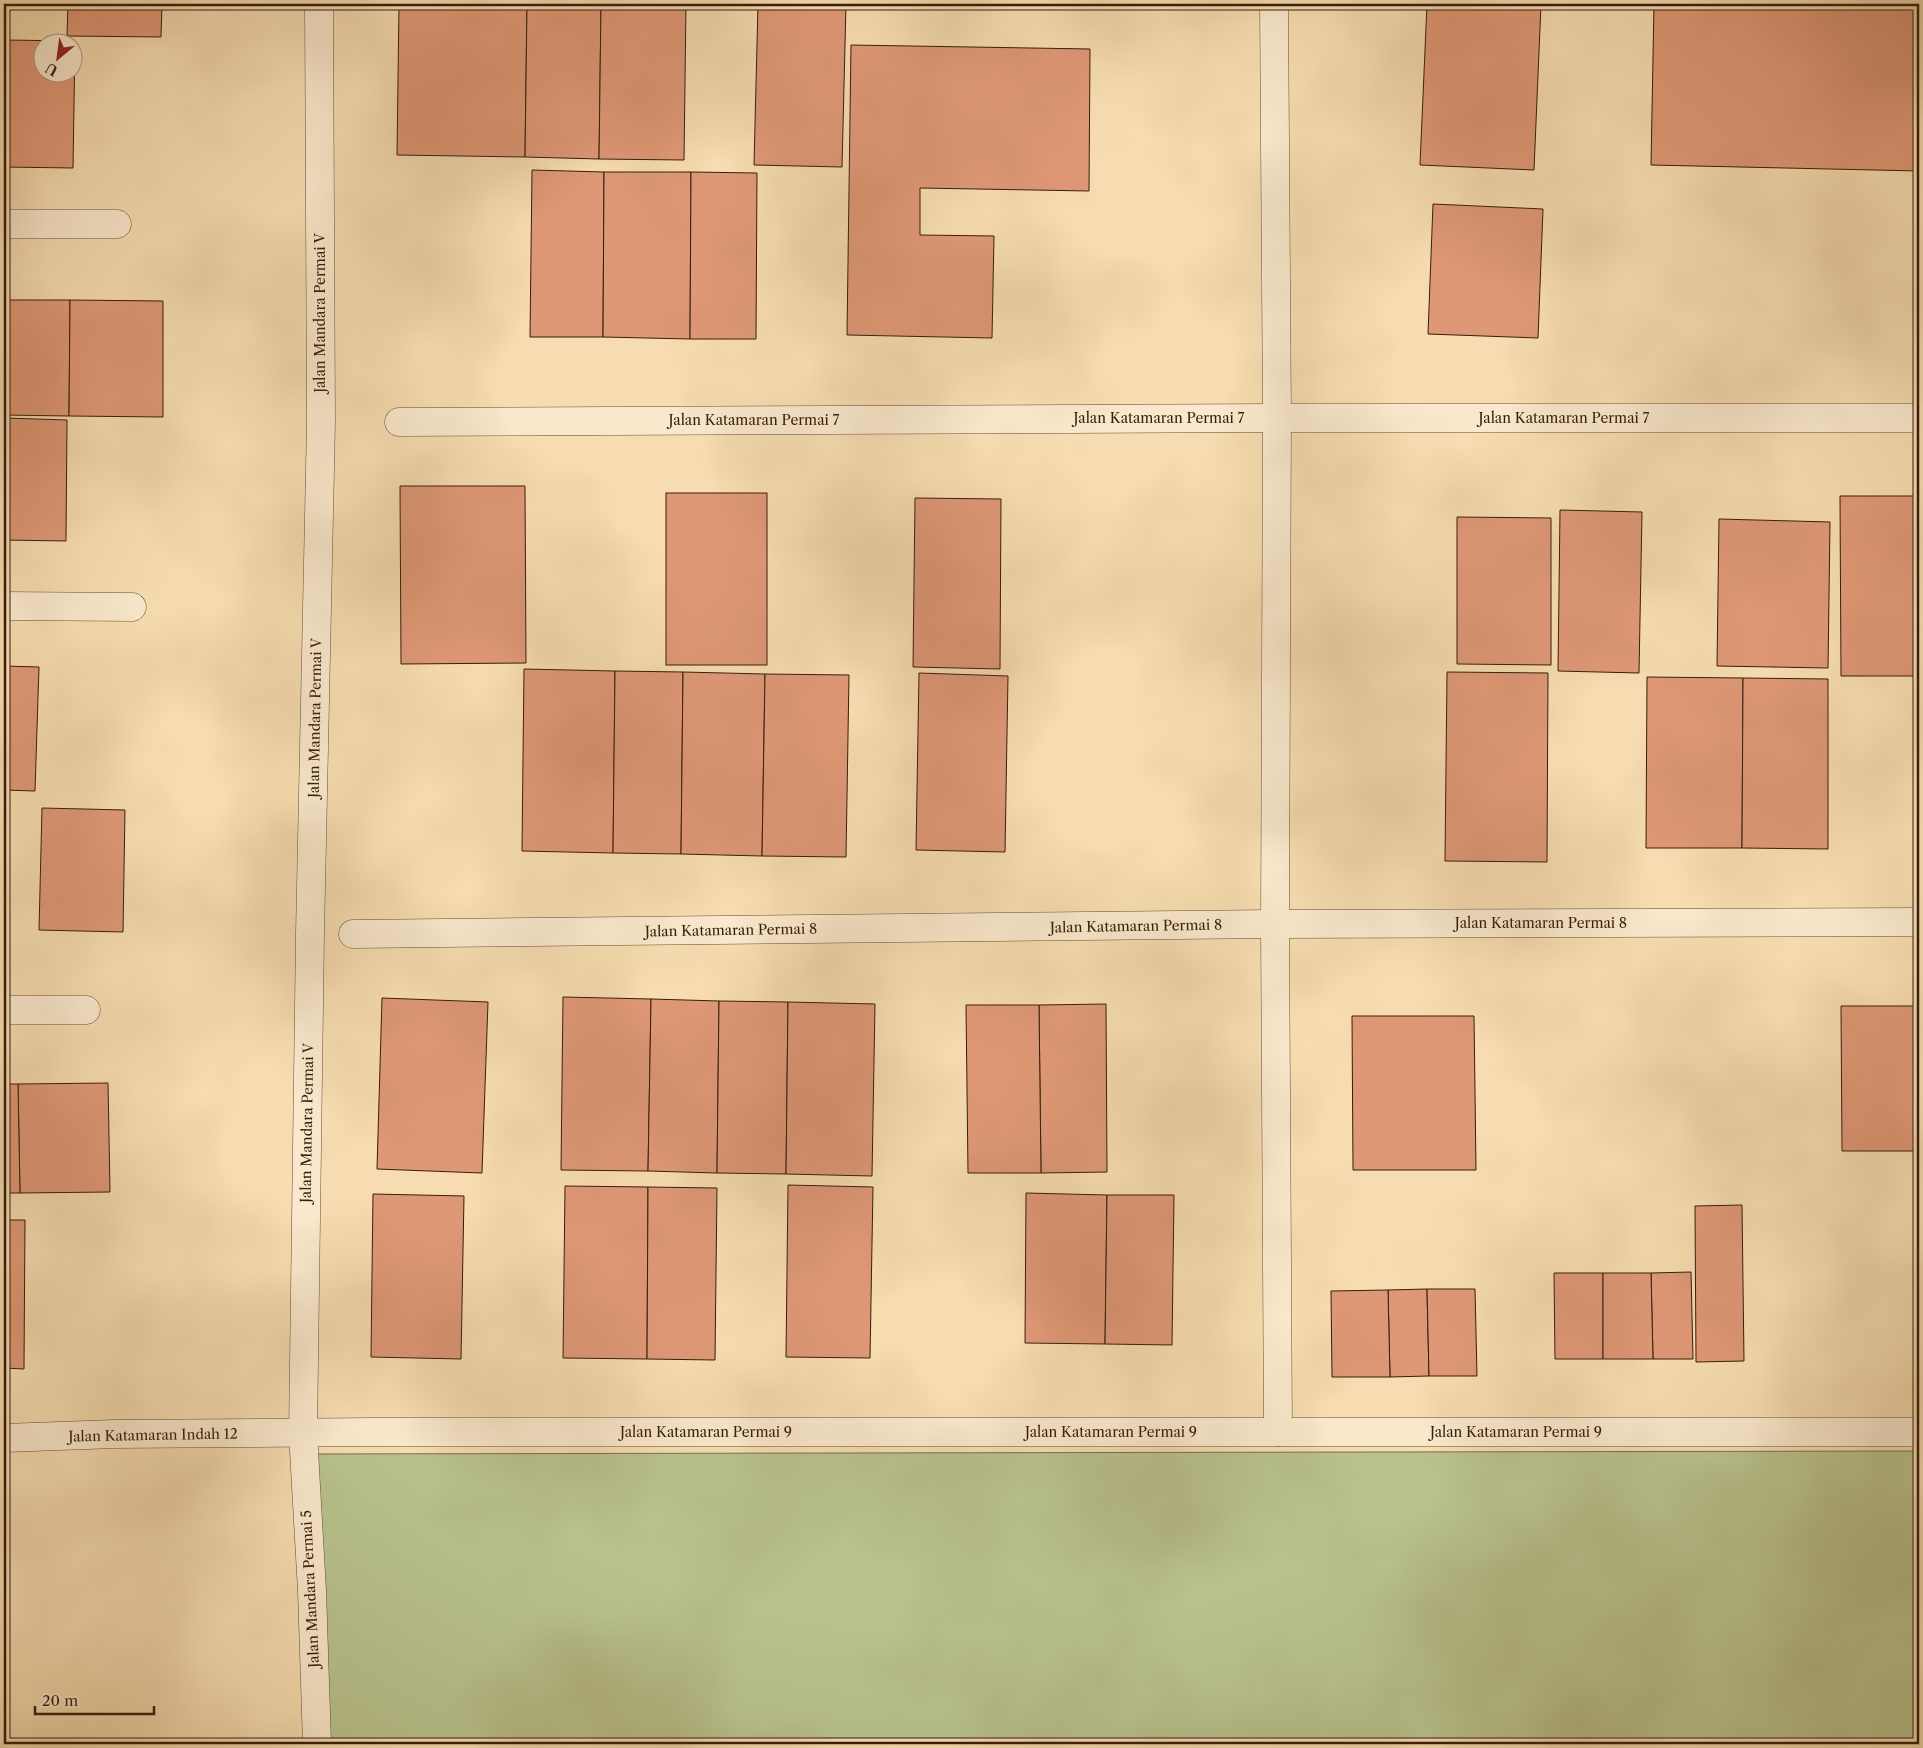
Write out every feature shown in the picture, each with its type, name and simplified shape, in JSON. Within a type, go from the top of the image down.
[{"type":"street","name":"Jalan Mandara Permai V","points":[[303,1433],[310,934],[321,422],[319,4]]},
{"type":"street","points":[[1274,4],[1277,418],[1275,924],[1278,1432]]},
{"type":"street","points":[[4,224],[117,224]]},
{"type":"street","name":"Jalan Katamaran Permai 7","points":[[399,422],[1277,418],[1919,418]]},
{"type":"street","points":[[4,606],[132,607]]},
{"type":"street","name":"Jalan Katamaran Permai 8","points":[[353,934],[1275,924],[1919,922]]},
{"type":"street","points":[[4,1010],[86,1010]]},
{"type":"street","name":"Jalan Katamaran Permai 9","points":[[303,1433],[1919,1432]]},
{"type":"street","name":"Jalan Katamaran Indah 12","points":[[4,1438],[114,1434],[303,1433]]},
{"type":"street","name":"Jalan Mandara Permai 5","points":[[303,1433],[312,1591],[317,1744]]},
{"type":"green space","points":[[1919,1451],[1919,1744],[308,1744],[307,1454]]},
{"type":"building","points":[[68,4],[162,4],[161,37],[82,36],[82,32],[67,32]]},
{"type":"building","points":[[399,4],[527,4],[525,157],[397,155]]},
{"type":"building","points":[[527,4],[601,4],[599,159],[525,157]]},
{"type":"building","points":[[601,4],[686,4],[684,160],[599,159]]},
{"type":"building","points":[[758,4],[846,4],[842,167],[754,165]]},
{"type":"building","points":[[1427,4],[1541,4],[1534,170],[1420,165]]},
{"type":"building","points":[[1654,4],[1919,4],[1919,171],[1651,165]]},
{"type":"building","points":[[4,40],[32,40],[32,82],[74,82],[73,168],[4,167]]},
{"type":"building","points":[[851,45],[1090,49],[1089,191],[920,188],[920,235],[994,236],[992,338],[847,335]]},
{"type":"building","points":[[532,170],[604,172],[603,337],[530,337]]},
{"type":"building","points":[[604,172],[691,172],[690,339],[603,337]]},
{"type":"building","points":[[691,172],[757,173],[756,339],[690,339]]},
{"type":"building","points":[[1433,204],[1543,209],[1538,338],[1428,334]]},
{"type":"building","points":[[4,300],[70,300],[69,416],[4,415]]},
{"type":"building","points":[[70,300],[163,301],[163,417],[69,416]]},
{"type":"building","points":[[4,418],[67,420],[66,541],[4,540]]},
{"type":"building","points":[[400,486],[525,486],[526,663],[401,664]]},
{"type":"building","points":[[666,493],[767,493],[767,665],[666,665]]},
{"type":"building","points":[[1840,496],[1919,496],[1919,676],[1841,676]]},
{"type":"building","points":[[915,498],[1001,499],[1000,669],[913,667]]},
{"type":"building","points":[[1560,510],[1642,512],[1639,673],[1558,671]]},
{"type":"building","points":[[1457,517],[1551,518],[1551,665],[1457,664]]},
{"type":"building","points":[[1719,519],[1830,522],[1828,668],[1717,666]]},
{"type":"building","points":[[4,666],[39,667],[35,791],[4,790]]},
{"type":"building","points":[[524,669],[615,671],[613,853],[522,851]]},
{"type":"building","points":[[615,671],[683,672],[681,854],[613,853]]},
{"type":"building","points":[[683,672],[765,674],[762,856],[681,854]]},
{"type":"building","points":[[1447,672],[1548,673],[1547,862],[1445,861]]},
{"type":"building","points":[[919,673],[1008,676],[1005,852],[916,850]]},
{"type":"building","points":[[765,674],[849,675],[846,857],[762,856]]},
{"type":"building","points":[[1647,677],[1743,678],[1742,848],[1646,848]]},
{"type":"building","points":[[1743,678],[1828,679],[1828,849],[1742,848]]},
{"type":"building","points":[[42,808],[125,810],[123,932],[39,930]]},
{"type":"building","points":[[563,997],[651,999],[648,1171],[561,1170]]},
{"type":"building","points":[[382,998],[488,1002],[482,1173],[377,1169]]},
{"type":"building","points":[[651,999],[719,1001],[717,1173],[648,1171]]},
{"type":"building","points":[[719,1001],[788,1002],[786,1174],[717,1173]]},
{"type":"building","points":[[788,1002],[875,1004],[872,1176],[786,1174]]},
{"type":"building","points":[[1106,1004],[1107,1172],[1041,1173],[1039,1005]]},
{"type":"building","points":[[966,1005],[1039,1005],[1041,1173],[968,1173]]},
{"type":"building","points":[[1841,1006],[1919,1006],[1919,1151],[1842,1151]]},
{"type":"building","points":[[1352,1016],[1474,1016],[1476,1170],[1353,1170]]},
{"type":"building","points":[[108,1083],[110,1192],[20,1193],[18,1084]]},
{"type":"building","points":[[4,1084],[18,1084],[20,1193],[4,1193]]},
{"type":"building","points":[[788,1185],[873,1187],[870,1358],[786,1357]]},
{"type":"building","points":[[565,1186],[648,1187],[647,1359],[563,1358]]},
{"type":"building","points":[[648,1187],[717,1188],[715,1360],[647,1359]]},
{"type":"building","points":[[1026,1193],[1107,1195],[1105,1344],[1025,1343]]},
{"type":"building","points":[[373,1194],[464,1196],[461,1359],[371,1357]]},
{"type":"building","points":[[1107,1195],[1174,1195],[1172,1345],[1105,1344]]},
{"type":"building","points":[[1742,1205],[1744,1361],[1696,1362],[1695,1206]]},
{"type":"building","points":[[4,1220],[25,1220],[24,1369],[4,1368]]},
{"type":"building","points":[[1691,1272],[1693,1359],[1653,1359],[1651,1273]]},
{"type":"building","points":[[1554,1273],[1603,1273],[1603,1359],[1555,1359]]},
{"type":"building","points":[[1603,1273],[1651,1273],[1653,1359],[1603,1359]]},
{"type":"building","points":[[1427,1289],[1429,1376],[1390,1377],[1388,1290]]},
{"type":"building","points":[[1427,1289],[1475,1289],[1477,1376],[1429,1376]]},
{"type":"building","points":[[1388,1290],[1390,1377],[1332,1377],[1331,1291]]}]
